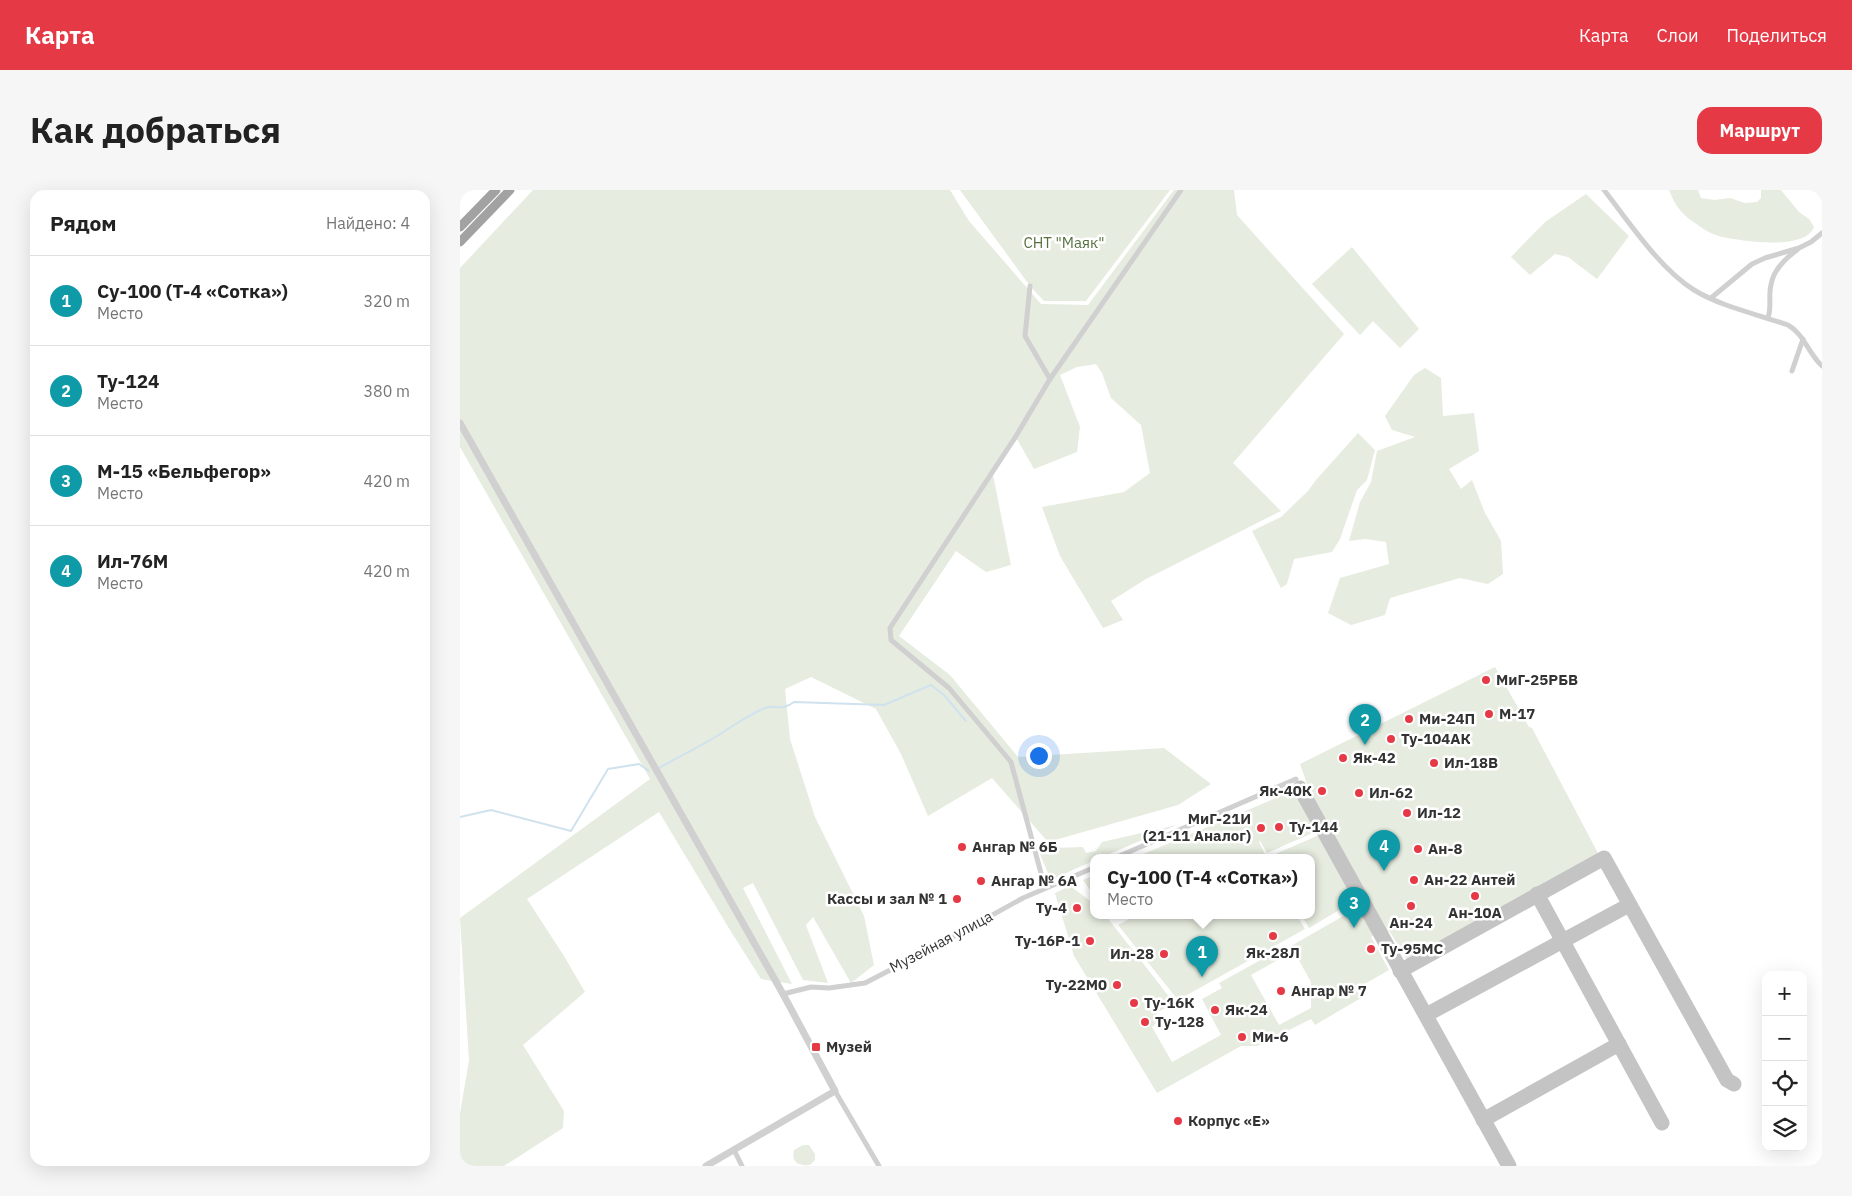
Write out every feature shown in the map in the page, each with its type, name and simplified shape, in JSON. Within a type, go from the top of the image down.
[{"type":"highway","points":[[460,227],[496,190]]},
{"type":"highway","points":[[460,242],[510,190]]},
{"type":"street","points":[[1045,888],[1012,762],[949,688],[891,640],[890,628],[1050,379],[1181,190]]},
{"type":"street","points":[[1604,190],[1639,234],[1684,284],[1710,298],[1788,325],[1796,330],[1814,358],[1822,366]]},
{"type":"street","points":[[1768,318],[1771,285],[1785,258],[1811,242],[1822,232]]},
{"type":"street","points":[[1710,298],[1752,264],[1799,248]]},
{"type":"street","points":[[1030,286],[1025,336],[1050,379]]},
{"type":"street","points":[[1792,371],[1803,339]]},
{"type":"street","points":[[460,423],[879,1166]]},
{"type":"street","points":[[1124,854],[1296,779]]},
{"type":"street","name":"Музейная улица","points":[[783,994],[811,987],[829,988],[865,983],[1023,898],[1090,869]]},
{"type":"street","points":[[706,1166],[836,1091]]},
{"type":"street","points":[[734,1150],[742,1166]]},
{"type":"green space","points":[[533,190],[950,190],[969,221],[1041,304],[1088,305],[1174,190],[1234,190],[1237,215],[1344,334],[1233,463],[1281,511],[1146,579],[1111,601],[1123,620],[1103,628],[1060,556],[1042,507],[1124,492],[1150,473],[1141,425],[1111,398],[1102,373],[1096,364],[1077,367],[1060,375],[1080,427],[1077,452],[1034,469],[1017,439],[993,475],[1011,565],[986,572],[956,551],[899,636],[950,675],[1018,757],[1164,748],[1211,784],[1178,805],[1048,842],[992,778],[928,816],[901,754],[876,709],[811,677],[785,689],[790,739],[815,817],[864,916],[874,965],[851,983],[813,917],[806,925],[828,983],[803,980],[753,883],[743,888],[792,984],[761,979],[659,812],[527,899],[585,992],[523,1045],[564,1111],[563,1128],[504,1166],[460,1166],[460,1114],[469,1060],[460,918],[650,779],[460,447],[460,268]]},
{"type":"green space","name":"СНТ \"Маяк\"","points":[[960,190],[1170,190],[1086,301],[1044,301],[1030,286]]},
{"type":"green space","points":[[1669,190],[1698,190],[1701,198],[1715,200],[1730,198],[1745,203],[1757,202],[1761,198],[1761,190],[1781,190],[1799,212],[1809,219],[1814,227],[1808,234],[1799,239],[1786,242],[1758,242],[1722,237],[1706,230],[1688,218],[1677,206]]},
{"type":"green space","points":[[1586,194],[1629,236],[1597,279],[1568,257],[1555,254],[1530,275],[1511,257],[1545,222]]},
{"type":"green space","points":[[1352,247],[1419,329],[1400,348],[1373,321],[1360,335],[1312,284]]},
{"type":"green space","points":[[1425,368],[1441,378],[1443,416],[1474,413],[1479,451],[1449,469],[1461,489],[1472,480],[1485,513],[1501,541],[1503,574],[1488,584],[1460,578],[1390,598],[1385,615],[1351,625],[1328,613],[1340,578],[1389,564],[1386,542],[1365,539],[1349,541],[1360,502],[1371,482],[1377,451],[1415,437],[1392,430],[1385,416],[1414,375]]},
{"type":"green space","points":[[1358,433],[1375,450],[1367,480],[1357,490],[1340,539],[1332,552],[1294,559],[1287,584],[1281,588],[1252,531],[1281,517],[1308,491]]},
{"type":"green space","points":[[1495,667],[1529,727],[1532,728],[1599,855],[1407,960],[1390,932],[1384,929],[1304,786],[1307,784],[1300,764]]},
{"type":"green space","points":[[1295,790],[1317,831],[1267,853],[1260,841],[1265,854],[1143,854]]},
{"type":"green space","points":[[1177,825],[1109,854],[1090,854],[1090,862],[1057,877],[1049,876],[1036,844],[1054,848],[1083,847],[1086,853],[1096,851],[1102,842]]},
{"type":"green space","points":[[1319,835],[1356,900],[1309,928],[1304,919],[1315,919],[1315,854],[1276,854]]},
{"type":"green space","points":[[1090,877],[1090,890],[1083,880]]},
{"type":"green space","points":[[1070,886],[1090,901],[1090,919],[1108,919],[1174,1003],[1158,1012],[1156,1015],[1159,1021],[1152,1027],[1172,1062],[1221,1035],[1202,999],[1222,988],[1219,983],[1279,950],[1283,957],[1251,975],[1279,1025],[1311,1008],[1311,982],[1291,946],[1359,907],[1375,934],[1371,937],[1389,970],[1356,989],[1361,998],[1315,1025],[1311,1019],[1257,1046],[1241,1046],[1157,1093],[1074,956],[1055,893]]},
{"type":"green space","points":[[1129,919],[1299,919],[1305,929],[1178,1000],[1118,925]]},
{"type":"green space","points":[[803,1145],[809,1145],[815,1154],[815,1160],[810,1165],[799,1164],[794,1158],[794,1150]]},
{"type":"waterway","points":[[659,768],[765,708],[785,707],[794,702],[884,705],[931,685],[944,695],[966,721]]},
{"type":"waterway","points":[[460,817],[491,810],[571,831],[608,769],[639,764],[649,771]]},
{"type":"taxiway","points":[[1300,788],[1509,1166]]},
{"type":"taxiway","points":[[1400,971],[1604,858],[1727,1080],[1734,1084]]},
{"type":"taxiway","points":[[1537,894],[1662,1123]]},
{"type":"taxiway","points":[[1426,1015],[1629,905]]},
{"type":"taxiway","points":[[1483,1120],[1619,1044]]},
{"type":"place","name":"МиГ-25РБВ","points":[[1486,680]]},
{"type":"place","name":"М-17","points":[[1489,714]]},
{"type":"place","name":"Ми-24П","points":[[1409,719]]},
{"type":"place","name":"Ту-104АК","points":[[1391,739]]},
{"type":"place","name":"Ту-124","points":[[1365,745]]},
{"type":"place","name":"Як-42","points":[[1343,758]]},
{"type":"place","name":"Ил-18В","points":[[1434,763]]},
{"type":"place","name":"Як-40К","points":[[1322,791]]},
{"type":"place","name":"Ил-62","points":[[1359,793]]},
{"type":"place","name":"Ил-12","points":[[1407,813]]},
{"type":"place","name":"Ту-144","points":[[1279,827]]},
{"type":"place","name":"МиГ-21И (21-11 Аналог)","points":[[1261,828]]},
{"type":"place","name":"Ангар № 6Б","points":[[962,847]]},
{"type":"place","name":"Ан-8","points":[[1418,849]]},
{"type":"place","name":"Ил-76М","points":[[1384,871]]},
{"type":"place","name":"Ан-22 Антей","points":[[1414,880]]},
{"type":"place","name":"Ангар № 6А","points":[[981,881]]},
{"type":"place","name":"Ан-10А","points":[[1475,896]]},
{"type":"place","name":"Кассы и зал № 1","points":[[957,899]]},
{"type":"place","name":"Ан-24","points":[[1411,906]]},
{"type":"place","name":"Ту-4","points":[[1077,908]]},
{"type":"place","name":"М-15 «Бельфегор»","points":[[1354,928]]},
{"type":"place","name":"Як-28Л","points":[[1273,936]]},
{"type":"place","name":"Ту-16Р-1","points":[[1090,941]]},
{"type":"place","name":"Ту-95МС","points":[[1371,949]]},
{"type":"place","name":"Ил-28","points":[[1164,954]]},
{"type":"place","name":"Су-100 (Т-4 «Сотка»)","points":[[1202,977]]},
{"type":"place","name":"Ту-22М0","points":[[1117,985]]},
{"type":"place","name":"Ангар № 7","points":[[1281,991]]},
{"type":"place","name":"Ту-16К","points":[[1134,1003]]},
{"type":"place","name":"Як-24","points":[[1215,1010]]},
{"type":"place","name":"Ту-128","points":[[1145,1022]]},
{"type":"place","name":"Ми-6","points":[[1242,1037]]},
{"type":"place","name":"Музей","points":[[816,1047]]},
{"type":"place","name":"Корпус «Е»","points":[[1178,1121]]}]
